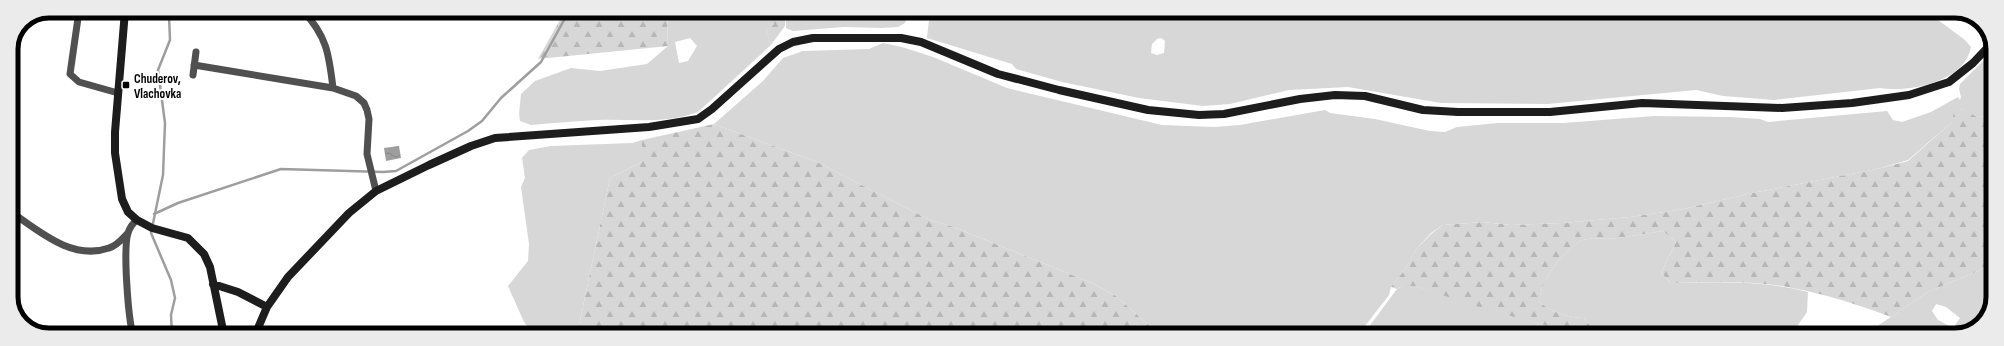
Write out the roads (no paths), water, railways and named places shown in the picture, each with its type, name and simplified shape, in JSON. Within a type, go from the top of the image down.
[{"type":"street","points":[[78,18],[70,74],[79,82],[118,93]]},
{"type":"street","points":[[124,18],[115,152],[122,198],[128,212],[137,220],[149,226],[188,238],[204,254],[210,267],[222,328]]},
{"type":"street","points":[[309,18],[322,34],[330,60],[333,88]]},
{"type":"street","points":[[258,328],[267,307],[288,277],[349,213],[376,191],[436,162],[495,138],[655,127],[698,119],[718,104],[779,49],[793,42],[813,38],[901,38],[921,42],[998,74],[1059,90],[1148,110],[1199,115],[1224,114],[1300,99],[1335,95],[1365,96],[1423,110],[1458,112],[1550,112],[1642,103],[1782,108],[1852,103],[1909,95],[1949,82],[1973,63],[1986,49]]},
{"type":"street","points":[[193,75],[196,52]]},
{"type":"street","points":[[194,65],[333,88],[356,96],[364,103],[368,110],[369,119],[367,154],[376,191]]},
{"type":"street","points":[[18,217],[50,239],[71,249],[92,251],[109,248],[118,243],[128,233],[137,220]]},
{"type":"street","points":[[128,233],[126,247],[129,308],[132,328]]},
{"type":"street","points":[[213,284],[238,292],[267,307]]},
{"type":"water","points":[[399,146],[401,158],[386,161],[384,148]]},
{"type":"waterway","points":[[169,18],[170,40],[158,70],[165,123],[163,175],[151,233],[171,280],[175,298],[171,315],[172,328]]},
{"type":"waterway","points":[[154,214],[178,203],[281,169],[383,172],[396,171],[468,131],[482,121],[501,98],[541,62],[565,18]]},
{"type":"place","name":"Chuderov, Vlachovka","points":[[126,85]]}]
